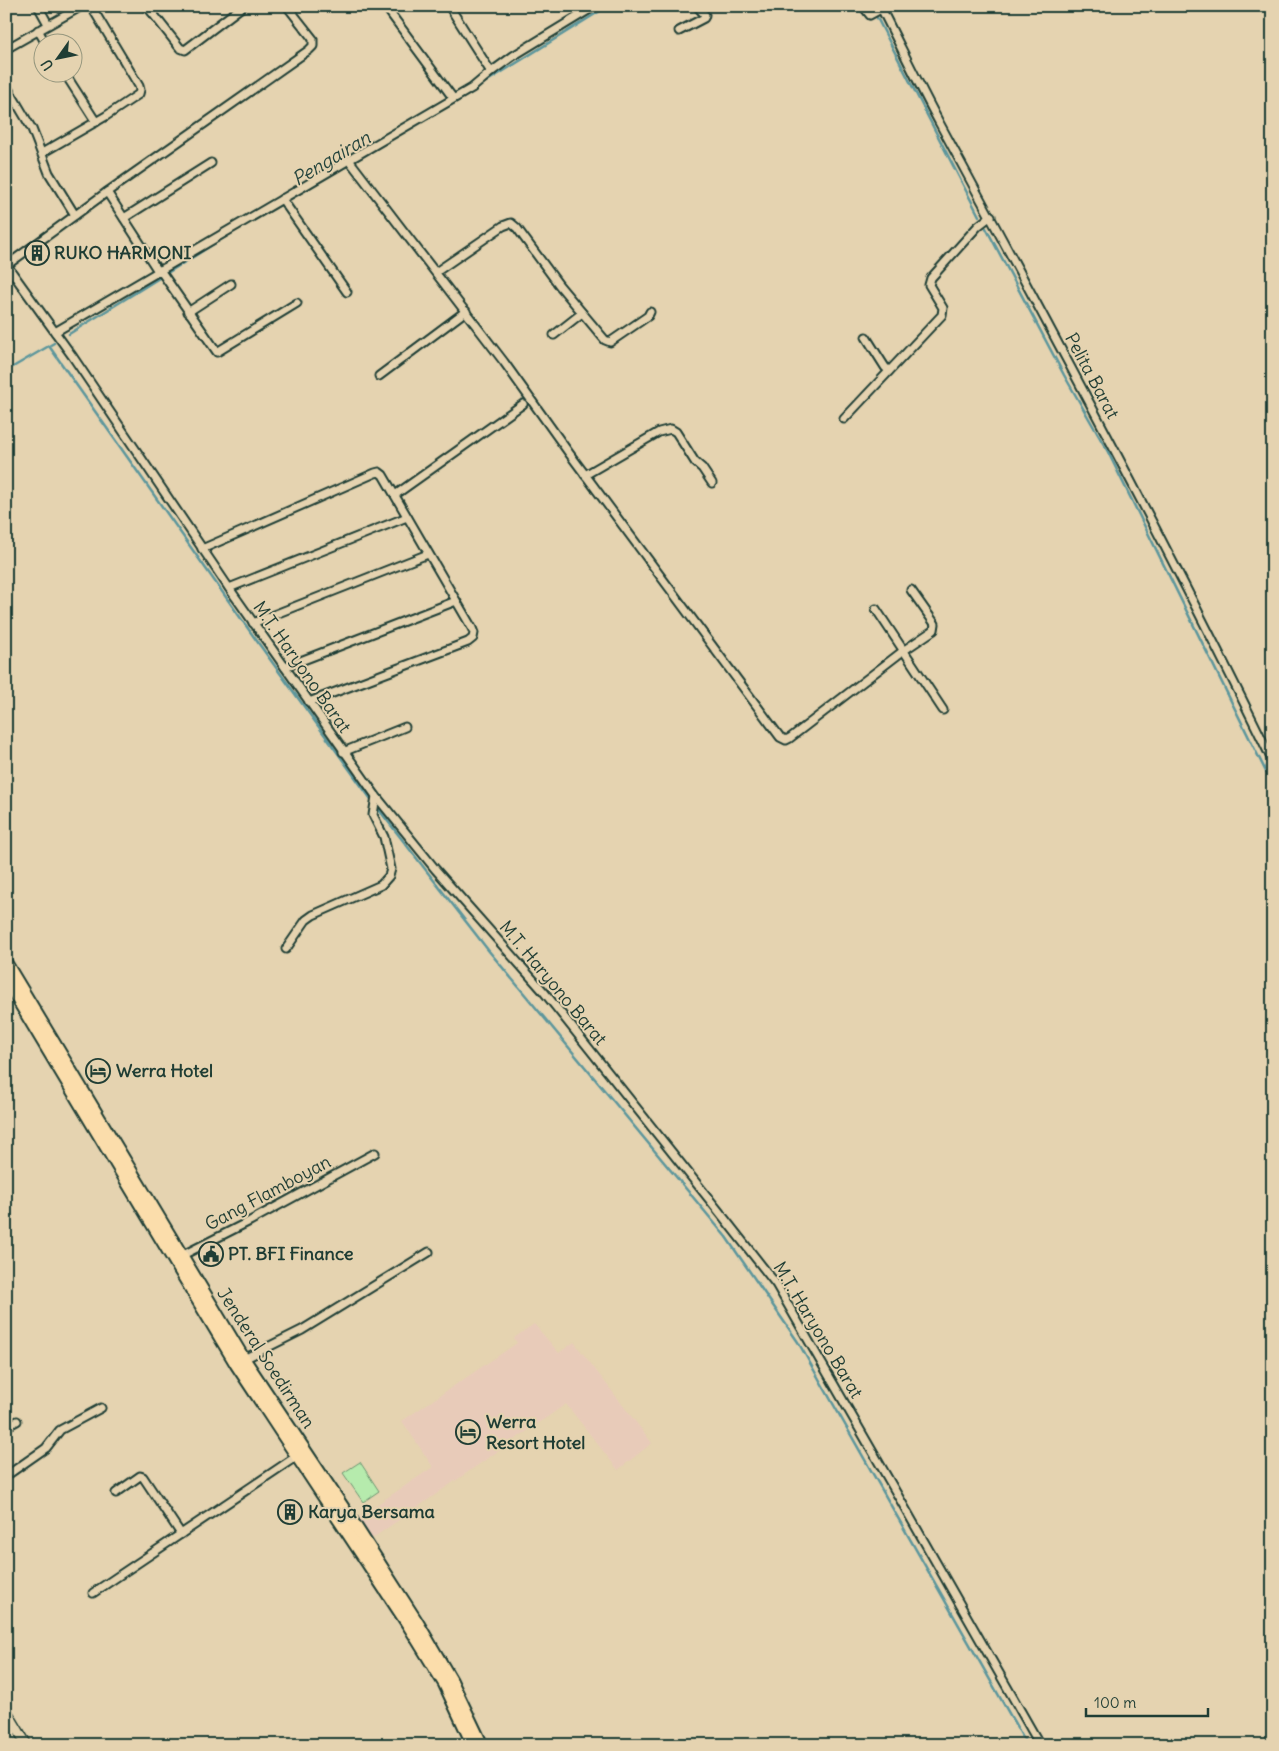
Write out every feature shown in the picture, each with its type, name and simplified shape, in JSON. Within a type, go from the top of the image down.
[{"type":"highway","name":"Jenderal Soedirman","points":[[6,963],[8,977],[177,1257],[236,1364],[391,1596],[444,1683],[473,1745]]},
{"type":"highway","name":"Jenderal Soedirman","points":[[177,1257],[398,1592],[452,1680],[482,1745]]},
{"type":"street","points":[[38,6],[48,24]]},
{"type":"street","points":[[6,49],[82,6]]},
{"type":"street","points":[[42,153],[136,97],[140,90],[91,6]]},
{"type":"street","points":[[147,6],[180,48],[185,50],[243,6]]},
{"type":"street","points":[[6,264],[309,50],[313,46],[313,39],[287,6]]},
{"type":"street","points":[[385,6],[453,98]]},
{"type":"street","points":[[449,6],[491,72]]},
{"type":"street","points":[[55,332],[472,88],[491,72],[595,6]]},
{"type":"street","points":[[679,31],[704,18],[705,15],[697,6]]},
{"type":"street","points":[[863,6],[870,15],[881,8]]},
{"type":"street","name":"Pelita Barat","points":[[881,8],[940,124],[991,216],[1174,565],[1273,762]]},
{"type":"street","points":[[70,82],[96,122]]},
{"type":"street","points":[[6,86],[32,129],[49,173],[75,215]]},
{"type":"street","points":[[349,160],[466,311],[585,475],[783,740],[790,738],[903,651],[934,630],[935,627],[911,590]]},
{"type":"street","points":[[124,218],[211,163]]},
{"type":"street","points":[[107,192],[159,271],[217,352],[297,303]]},
{"type":"street","points":[[282,199],[347,292]]},
{"type":"street","points":[[844,419],[944,313],[944,308],[930,289],[931,278],[980,224],[991,216]]},
{"type":"street","points":[[436,272],[503,226],[511,223],[517,228],[559,286],[605,340],[610,342],[648,316],[650,312]]},
{"type":"street","name":"M.T. Haryono Barat","points":[[6,264],[55,332],[253,623],[376,796],[436,870],[544,992],[718,1208],[776,1284],[1040,1745]]},
{"type":"street","points":[[188,312],[231,284]]},
{"type":"street","points":[[379,376],[466,311]]},
{"type":"street","points":[[554,335],[582,313]]},
{"type":"street","points":[[866,337],[884,367],[890,371]]},
{"type":"street","points":[[395,495],[522,404]]},
{"type":"street","points":[[585,475],[658,432],[671,429],[676,432],[695,462],[701,466],[712,483]]},
{"type":"street","points":[[202,549],[375,473],[380,472],[383,475],[474,633],[473,638],[468,642],[309,702]]},
{"type":"street","points":[[229,588],[408,518]]},
{"type":"street","points":[[253,623],[428,554]]},
{"type":"street","points":[[285,667],[456,602]]},
{"type":"street","points":[[876,609],[944,710]]},
{"type":"street","points":[[343,752],[404,726]]},
{"type":"street","points":[[286,949],[306,920],[313,915],[381,885],[389,876],[391,869],[384,837],[373,815],[376,796]]},
{"type":"street","name":"Gang Flamboyan","points":[[177,1257],[250,1221],[375,1153]]},
{"type":"street","points":[[244,1358],[302,1330],[429,1252]]},
{"type":"street","points":[[6,1476],[46,1448],[60,1430],[100,1408]]},
{"type":"street","points":[[6,1427],[17,1421]]},
{"type":"street","points":[[93,1593],[297,1456]]},
{"type":"street","points":[[116,1493],[140,1476],[143,1477],[182,1534]]},
{"type":"street","points":[[6,1710],[27,1745]]},
{"type":"shaded area","name":"Werra Resort Hotel","points":[[534,1324],[559,1353],[574,1342],[652,1443],[618,1470],[566,1404],[370,1540],[357,1518],[433,1467],[402,1421],[517,1343],[514,1338]]},
{"type":"green space","points":[[360,1462],[379,1491],[363,1502],[343,1473]]},
{"type":"waterway","name":"Pengairan","points":[[481,85],[608,6]]},
{"type":"waterway","points":[[871,6],[979,216]]},
{"type":"waterway","name":"Pengairan","points":[[69,334],[246,224]]},
{"type":"waterway","points":[[986,228],[1064,375],[1108,452],[1273,786]]},
{"type":"waterway","points":[[6,371],[54,343]]},
{"type":"waterway","points":[[49,346],[373,802]]},
{"type":"waterway","points":[[376,806],[488,950],[726,1237],[798,1342],[1027,1745]]},
{"type":"waterway","points":[[6,1728],[16,1745]]},
{"type":"place","name":"RUKO HARMONI","points":[[37,253]]},
{"type":"place","name":"Werra Hotel","points":[[98,1071]]},
{"type":"place","name":"PT. BFI Finance","points":[[211,1254]]},
{"type":"place","name":"Werra Resort Hotel","points":[[468,1432]]},
{"type":"place","name":"Karya Bersama","points":[[290,1512]]}]
